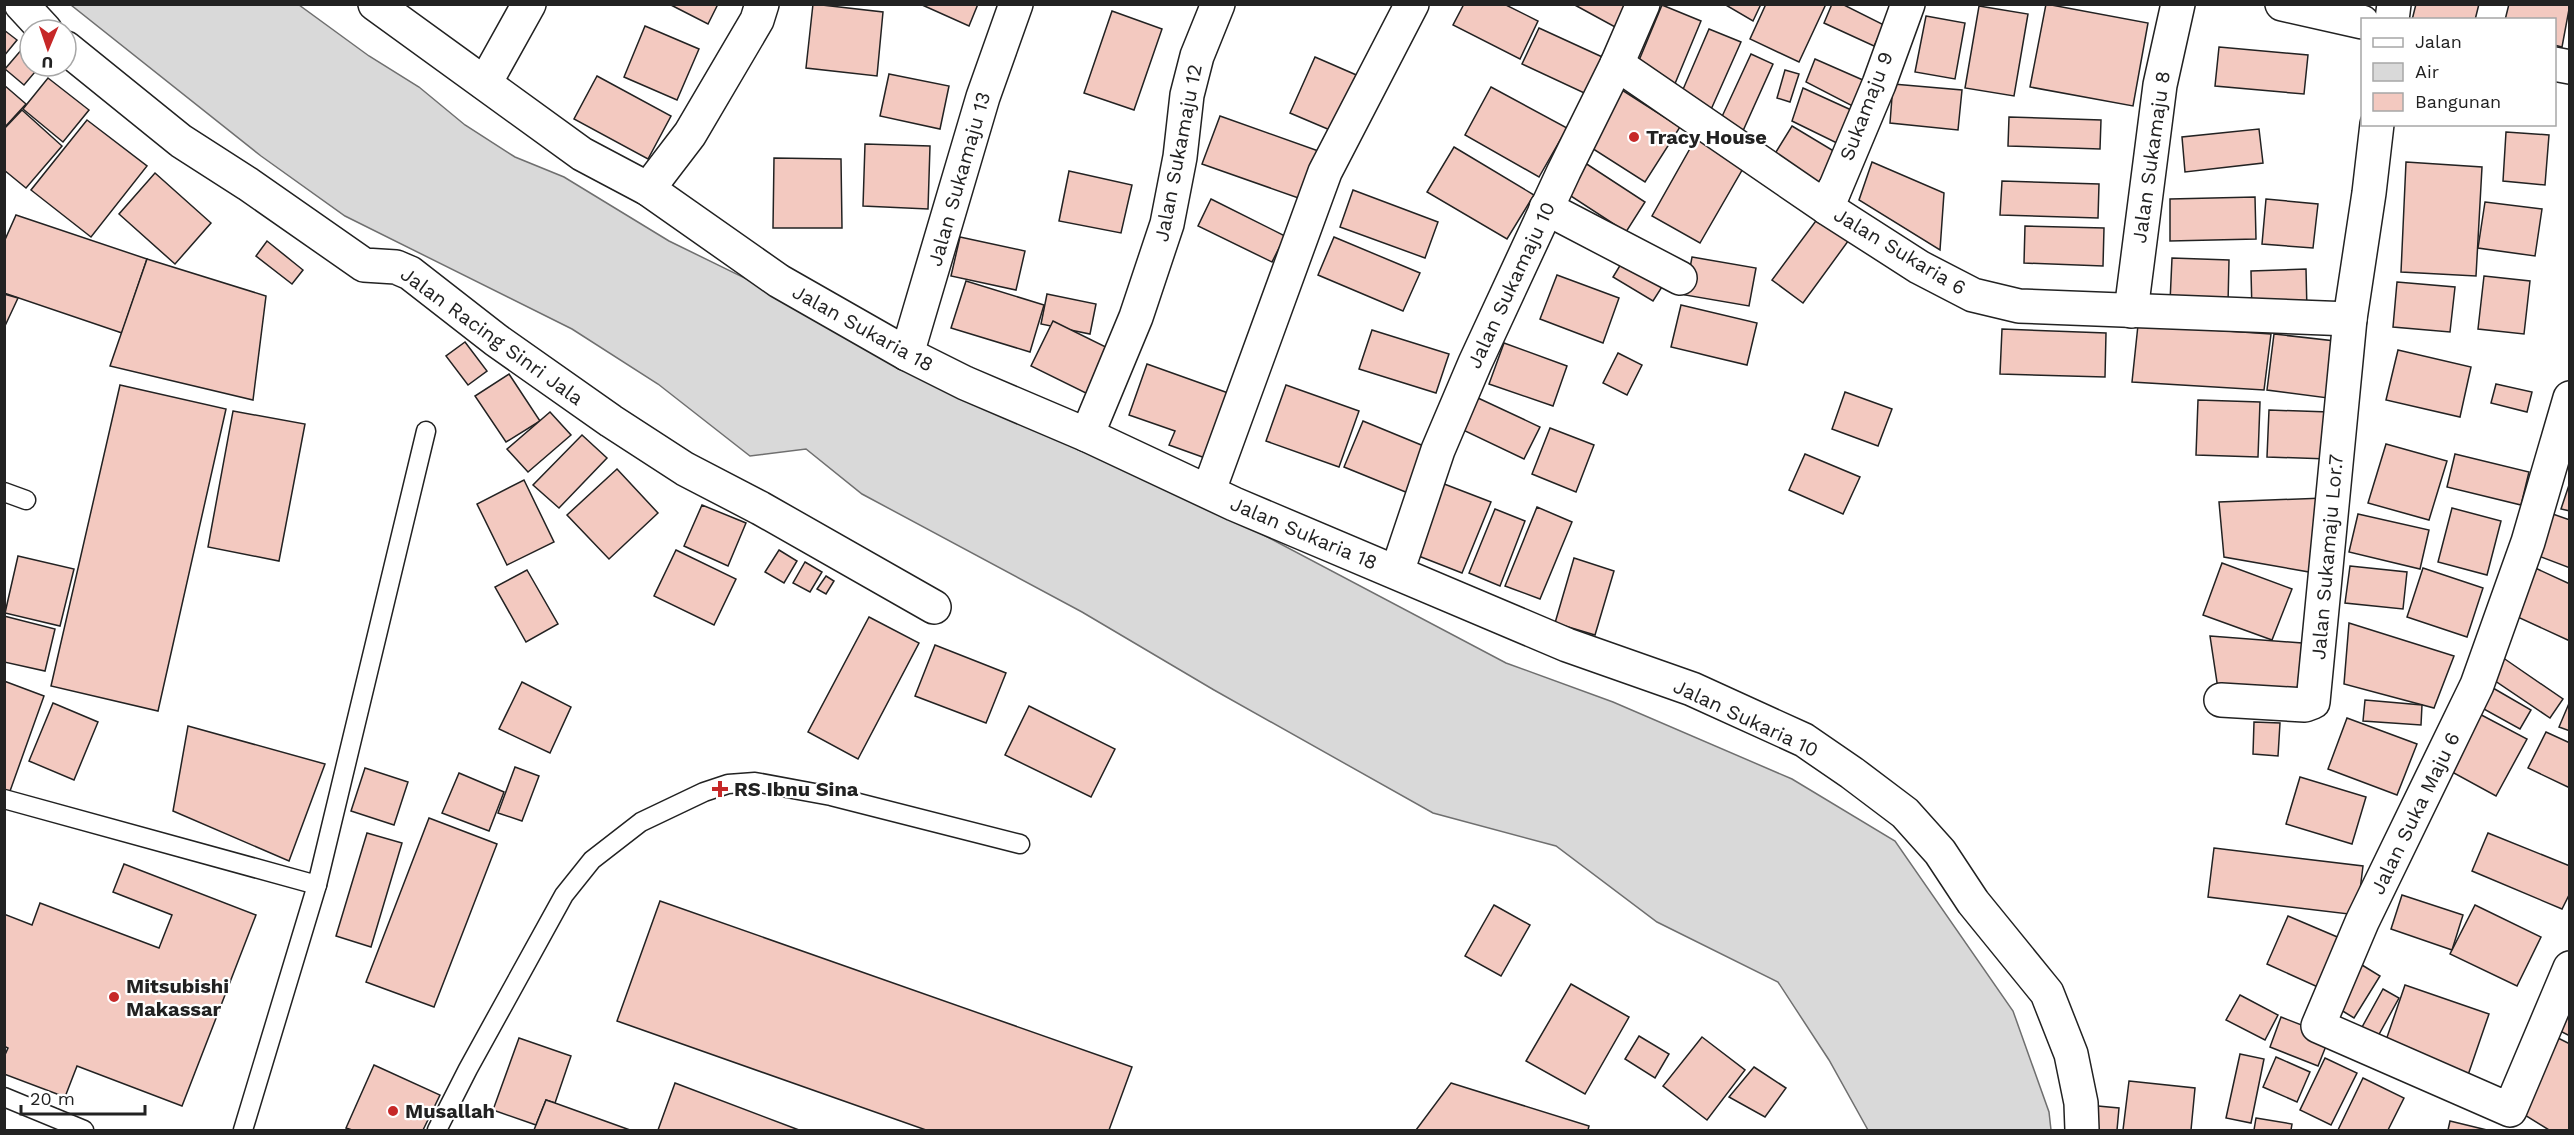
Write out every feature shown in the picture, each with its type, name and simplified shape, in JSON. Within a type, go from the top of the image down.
[{"type":"street","points":[[21,4],[34,18]]},
{"type":"street","name":"Jalan Sukaria 18","points":[[375,4],[582,154],[648,189],[779,281],[907,354],[965,383],[1209,490],[1234,504],[1397,572]]},
{"type":"street","points":[[485,83],[529,4]]},
{"type":"street","points":[[648,189],[690,134],[757,20],[762,4]]},
{"type":"street","name":"Jalan Sukamaju 13","points":[[907,354],[983,97],[1016,4]]},
{"type":"street","name":"Jalan Sukamaju 12","points":[[1087,435],[1136,317],[1167,224],[1180,157],[1187,96],[1197,57],[1218,4]]},
{"type":"street","points":[[1209,490],[1325,172],[1412,4]]},
{"type":"street","name":"Jalan Sukamaju 10","points":[[1397,572],[1438,450],[1475,363],[1546,208],[1617,64],[1643,4]]},
{"type":"street","name":"Jalan Sukaria 6","points":[[1907,4],[1891,53],[1827,208],[1919,267],[1973,295],[2019,306],[2350,319]]},
{"type":"street","name":"Jalan Sukamaju 8","points":[[2131,311],[2160,85],[2178,4]]},
{"type":"street","points":[[2282,4],[2361,22]]},
{"type":"street","name":"Jalan Racing Sinri Jala","points":[[78,58],[181,141],[248,183],[364,265],[396,267],[410,273],[496,340],[611,421],[685,469],[760,508],[934,607]]},
{"type":"street","points":[[1617,64],[1827,208]]},
{"type":"street","name":"Jalan Sukamaju Lor.7","points":[[2221,700],[2305,705],[2313,702],[2350,319],[2377,126]]},
{"type":"street","points":[[1546,208],[1680,278]]},
{"type":"street","name":"Jalan Suka Maju 6","points":[[2570,398],[2528,542],[2477,685],[2362,922],[2318,1026],[2510,1110],[2570,968]]},
{"type":"street","name":"Jalan Sukaria 10","points":[[1397,572],[1566,645],[1692,689],[1804,740],[1852,772],[1905,813],[1940,852],[1973,902],[2046,993],[2071,1054],[2081,1103],[2082,1131]]},
{"type":"lane","points":[[243,1131],[317,885],[426,431]]},
{"type":"lane","points":[[4,492],[26,500]]},
{"type":"lane","points":[[437,1131],[468,1069],[564,895],[592,860],[641,822],[704,792],[728,784],[755,782],[831,796],[1020,844]]},
{"type":"lane","points":[[4,799],[317,885]]},
{"type":"lane","points":[[4,1097],[84,1131]]},
{"type":"water","points":[[71,5],[299,5],[369,56],[419,87],[465,125],[515,157],[564,177],[669,241],[1182,492],[1506,663],[1613,702],[1792,779],[1895,841],[2013,1011],[2049,1112],[2051,1130],[1868,1130],[1829,1060],[1778,982],[1657,922],[1556,846],[1433,813],[1214,690],[1082,612],[862,494],[806,449],[750,456],[658,384],[572,329],[345,216],[261,156]]},
{"type":"building","points":[[669,4],[718,4],[708,24]]},
{"type":"building","points":[[813,4],[883,12],[877,76],[806,68]]},
{"type":"building","points":[[920,4],[978,4],[969,26]]},
{"type":"building","points":[[1464,4],[1504,4],[1538,21],[1520,59],[1453,25]]},
{"type":"building","points":[[1573,4],[1641,4],[1626,33]]},
{"type":"building","points":[[1724,4],[1761,4],[1753,21]]},
{"type":"building","points":[[1766,4],[1826,4],[1799,62],[1750,39]]},
{"type":"building","points":[[1832,4],[1842,4],[1884,25],[1874,46],[1824,23]]},
{"type":"building","points":[[2046,4],[2148,23],[2133,106],[2030,87]]},
{"type":"building","points":[[2416,4],[2479,4],[2476,18],[2412,18]]},
{"type":"building","points":[[2509,4],[2570,4],[2562,47],[2556,46],[2556,18],[2506,18]]},
{"type":"building","points":[[1662,5],[1701,21],[1674,86],[1635,70]]},
{"type":"building","points":[[1979,6],[2028,14],[2014,96],[1965,88]]},
{"type":"building","points":[[1112,11],[1162,29],[1134,110],[1084,93]]},
{"type":"building","points":[[1926,16],[1965,23],[1955,79],[1915,72]]},
{"type":"building","points":[[645,26],[699,49],[677,100],[624,77]]},
{"type":"building","points":[[1539,28],[1611,61],[1595,98],[1522,64]]},
{"type":"building","points":[[1709,29],[1741,42],[1709,114],[1678,101]]},
{"type":"building","points":[[4,30],[17,40],[4,56]]},
{"type":"building","points":[[2219,47],[2308,55],[2304,94],[2215,86]]},
{"type":"building","points":[[18,54],[18,78],[30,78],[24,85],[5,69]]},
{"type":"building","points":[[1751,54],[1773,64],[1742,133],[1719,123]]},
{"type":"building","points":[[1315,57],[1361,77],[1337,133],[1290,113]]},
{"type":"building","points":[[1815,59],[1872,84],[1864,112],[1806,82]]},
{"type":"building","points":[[1785,70],[1799,74],[1790,102],[1777,98]]},
{"type":"building","points":[[889,74],[949,86],[940,129],[880,116]]},
{"type":"building","points":[[597,76],[671,116],[648,159],[574,119]]},
{"type":"building","points":[[48,78],[89,110],[63,142],[23,109]]},
{"type":"building","points":[[1893,84],[1962,90],[1958,130],[1890,123]]},
{"type":"building","points":[[4,85],[26,104],[4,128]]},
{"type":"building","points":[[1491,87],[1567,128],[1539,177],[1465,135]]},
{"type":"building","points":[[1803,88],[1860,114],[1847,148],[1792,121]]},
{"type":"building","points":[[1622,90],[1680,127],[1645,182],[1587,145]]},
{"type":"building","points":[[22,110],[62,146],[26,188],[4,170],[4,129]]},
{"type":"building","points":[[1220,116],[1324,153],[1307,201],[1202,164]]},
{"type":"building","points":[[2009,117],[2101,120],[2100,149],[2008,146]]},
{"type":"building","points":[[87,120],[147,166],[91,237],[31,190]]},
{"type":"building","points":[[1792,126],[1842,156],[1819,195],[1768,165]]},
{"type":"building","points":[[2259,129],[2263,163],[2185,172],[2182,137]]},
{"type":"building","points":[[2506,132],[2549,135],[2545,185],[2503,181]]},
{"type":"building","points":[[1696,138],[1745,165],[1700,243],[1652,216]]},
{"type":"building","points":[[865,144],[930,146],[928,209],[863,206]]},
{"type":"building","points":[[1454,147],[1534,195],[1507,239],[1427,192]]},
{"type":"building","points":[[1576,157],[1645,202],[1626,232],[1557,187]]},
{"type":"building","points":[[774,158],[841,159],[842,228],[773,228]]},
{"type":"building","points":[[1872,162],[1944,193],[1940,250],[1859,200]]},
{"type":"building","points":[[2406,162],[2482,167],[2476,276],[2401,272]]},
{"type":"building","points":[[1069,171],[1132,185],[1121,233],[1059,221]]},
{"type":"building","points":[[155,173],[211,223],[175,264],[119,214]]},
{"type":"building","points":[[2002,181],[2099,184],[2098,218],[2000,215]]},
{"type":"building","points":[[1353,190],[1438,222],[1425,258],[1340,227]]},
{"type":"building","points":[[2255,197],[2256,239],[2170,241],[2170,199]]},
{"type":"building","points":[[1211,199],[1285,236],[1272,262],[1198,226]]},
{"type":"building","points":[[2266,199],[2318,204],[2313,248],[2262,244]]},
{"type":"building","points":[[2485,202],[2542,209],[2535,256],[2478,248]]},
{"type":"building","points":[[1824,210],[1854,233],[1803,303],[1772,280]]},
{"type":"building","points":[[16,215],[147,259],[122,333],[4,293],[4,242]]},
{"type":"building","points":[[2025,226],[2104,228],[2103,266],[2024,263]]},
{"type":"building","points":[[960,237],[1025,251],[1016,290],[951,276]]},
{"type":"building","points":[[1334,237],[1420,273],[1403,311],[1318,275]]},
{"type":"building","points":[[267,241],[303,270],[292,284],[256,256]]},
{"type":"building","points":[[1627,254],[1667,279],[1653,301],[1613,277]]},
{"type":"building","points":[[1692,257],[1756,268],[1749,306],[1685,295]]},
{"type":"building","points":[[2172,258],[2229,260],[2228,304],[2170,302]]},
{"type":"building","points":[[147,259],[266,296],[253,400],[110,366]]},
{"type":"building","points":[[2306,269],[2307,311],[2252,313],[2251,271]]},
{"type":"building","points":[[1557,275],[1619,298],[1603,343],[1540,319]]},
{"type":"building","points":[[2484,276],[2530,281],[2524,334],[2478,329]]},
{"type":"building","points":[[966,281],[1044,305],[1030,352],[951,328]]},
{"type":"building","points":[[2397,282],[2455,287],[2450,332],[2393,327]]},
{"type":"building","points":[[4,294],[18,298],[4,328]]},
{"type":"building","points":[[1047,294],[1096,304],[1090,334],[1041,324]]},
{"type":"building","points":[[1681,305],[1757,323],[1747,365],[1671,347]]},
{"type":"building","points":[[1053,321],[1120,354],[1100,400],[1031,366]]},
{"type":"building","points":[[2138,325],[2271,334],[2264,390],[2132,382]]},
{"type":"building","points":[[2002,329],[2106,333],[2105,377],[2000,374]]},
{"type":"building","points":[[1372,330],[1449,354],[1436,393],[1359,369]]},
{"type":"building","points":[[2274,334],[2335,341],[2328,398],[2267,390]]},
{"type":"building","points":[[465,342],[487,371],[468,385],[446,356]]},
{"type":"building","points":[[1504,343],[1567,366],[1553,406],[1489,384]]},
{"type":"building","points":[[2398,350],[2471,367],[2460,417],[2386,400]]},
{"type":"building","points":[[1618,353],[1642,365],[1627,395],[1603,383]]},
{"type":"building","points":[[1147,364],[1231,394],[1208,459],[1169,445],[1175,431],[1129,415]]},
{"type":"building","points":[[509,374],[540,421],[506,442],[475,396]]},
{"type":"building","points":[[2496,384],[2532,392],[2527,412],[2491,403]]},
{"type":"building","points":[[120,385],[226,409],[158,711],[51,686]]},
{"type":"building","points":[[1286,385],[1359,411],[1339,467],[1266,441]]},
{"type":"building","points":[[1845,392],[1892,409],[1878,446],[1832,429]]},
{"type":"building","points":[[1478,398],[1540,427],[1524,459],[1463,430]]},
{"type":"building","points":[[2198,400],[2260,402],[2258,457],[2196,455]]},
{"type":"building","points":[[2269,410],[2329,412],[2328,459],[2267,457]]},
{"type":"building","points":[[233,411],[305,424],[279,561],[208,547]]},
{"type":"building","points":[[550,412],[571,435],[528,472],[507,449]]},
{"type":"building","points":[[1363,421],[1431,449],[1413,495],[1344,467]]},
{"type":"building","points":[[1550,428],[1594,445],[1576,492],[1532,474]]},
{"type":"building","points":[[582,435],[607,458],[559,508],[533,485]]},
{"type":"building","points":[[2386,444],[2447,461],[2429,520],[2368,503]]},
{"type":"building","points":[[1805,454],[1860,477],[1843,514],[1789,490]]},
{"type":"building","points":[[2455,454],[2529,472],[2521,505],[2447,487]]},
{"type":"building","points":[[617,469],[658,513],[609,559],[567,515]]},
{"type":"building","points":[[524,480],[554,542],[507,565],[477,504]]},
{"type":"building","points":[[1439,482],[1491,502],[1462,573],[1411,553]]},
{"type":"building","points":[[2570,482],[2570,511],[2561,509]]},
{"type":"building","points":[[2324,498],[2315,573],[2224,557],[2219,502]]},
{"type":"building","points":[[702,505],[746,523],[728,566],[684,546]]},
{"type":"building","points":[[1537,507],[1572,522],[1540,599],[1505,586]]},
{"type":"building","points":[[2452,508],[2501,521],[2487,575],[2438,562]]},
{"type":"building","points":[[1495,509],[1525,521],[1500,586],[1469,573]]},
{"type":"building","points":[[2547,512],[2570,520],[2570,568],[2531,553]]},
{"type":"building","points":[[2358,514],[2429,530],[2420,569],[2349,552]]},
{"type":"building","points":[[676,550],[736,579],[714,625],[654,596]]},
{"type":"building","points":[[779,550],[797,561],[784,583],[765,572]]},
{"type":"building","points":[[18,556],[74,569],[60,626],[5,613]]},
{"type":"building","points":[[1574,558],[1614,571],[1595,635],[1555,623]]},
{"type":"building","points":[[805,562],[822,572],[810,592],[793,583]]},
{"type":"building","points":[[2222,563],[2292,589],[2272,640],[2203,615]]},
{"type":"building","points":[[2350,566],[2407,572],[2403,609],[2345,603]]},
{"type":"building","points":[[2533,567],[2570,584],[2570,641],[2511,614]]},
{"type":"building","points":[[2423,568],[2483,588],[2467,637],[2407,617]]},
{"type":"building","points":[[527,570],[558,624],[526,642],[495,587]]},
{"type":"building","points":[[826,576],[834,581],[826,594],[817,589]]},
{"type":"building","points":[[4,616],[55,629],[45,671],[4,662]]},
{"type":"building","points":[[869,617],[919,643],[858,759],[808,732]]},
{"type":"building","points":[[2349,623],[2454,656],[2434,708],[2344,684]]},
{"type":"building","points":[[2210,636],[2302,643],[2297,693],[2218,689]]},
{"type":"building","points":[[935,645],[1006,673],[986,723],[915,696]]},
{"type":"building","points":[[2499,655],[2563,699],[2550,718],[2485,674]]},
{"type":"building","points":[[4,681],[44,696],[9,794],[4,793]]},
{"type":"building","points":[[522,682],[571,707],[550,753],[499,729]]},
{"type":"building","points":[[2493,688],[2531,710],[2520,729],[2482,708]]},
{"type":"building","points":[[2365,700],[2422,705],[2421,725],[2363,721]]},
{"type":"building","points":[[2570,701],[2570,731],[2559,727]]},
{"type":"building","points":[[53,703],[98,722],[74,780],[29,761]]},
{"type":"building","points":[[1029,706],[1115,749],[1091,797],[1005,755]]},
{"type":"building","points":[[2472,710],[2527,739],[2496,796],[2441,766]]},
{"type":"building","points":[[2347,718],[2417,744],[2397,795],[2328,769]]},
{"type":"building","points":[[2254,722],[2280,723],[2278,756],[2253,754]]},
{"type":"building","points":[[188,726],[325,764],[289,861],[173,811]]},
{"type":"building","points":[[2546,732],[2570,743],[2570,788],[2528,768]]},
{"type":"building","points":[[515,767],[539,776],[522,821],[498,813]]},
{"type":"building","points":[[365,768],[408,782],[394,825],[351,811]]},
{"type":"building","points":[[459,773],[504,792],[489,831],[442,813]]},
{"type":"building","points":[[2300,777],[2366,797],[2352,844],[2286,824]]},
{"type":"building","points":[[429,818],[497,844],[434,1007],[366,982]]},
{"type":"building","points":[[367,833],[402,843],[371,947],[336,936]]},
{"type":"building","points":[[2488,833],[2570,866],[2570,893],[2562,909],[2472,871]]},
{"type":"building","points":[[2214,848],[2363,866],[2357,915],[2208,897]]},
{"type":"building","name":"Mitsubishi Makassar","points":[[124,864],[256,915],[182,1106],[77,1066],[65,1097],[4,1074],[4,1057],[8,1048],[4,1046],[4,914],[32,925],[40,903],[159,948],[172,915],[113,892]]},
{"type":"building","points":[[2402,895],[2463,915],[2452,950],[2391,929]]},
{"type":"building","points":[[660,901],[1132,1067],[1109,1130],[926,1130],[617,1021]]},
{"type":"building","points":[[1494,905],[1530,925],[1501,976],[1465,956]]},
{"type":"building","points":[[2475,905],[2541,937],[2517,986],[2450,954]]},
{"type":"building","points":[[2288,916],[2342,939],[2320,988],[2267,964]]},
{"type":"building","points":[[2362,965],[2380,976],[2354,1018],[2336,1007]]},
{"type":"building","points":[[2570,982],[2570,1036],[2552,1027]]},
{"type":"building","points":[[1571,984],[1629,1017],[1585,1094],[1526,1061]]},
{"type":"building","points":[[2405,985],[2489,1014],[2467,1078],[2383,1049]]},
{"type":"building","points":[[2383,989],[2399,998],[2377,1038],[2361,1029]]},
{"type":"building","points":[[2240,995],[2278,1015],[2265,1040],[2226,1020]]},
{"type":"building","points":[[2281,1017],[2330,1036],[2318,1066],[2270,1047]]},
{"type":"building","points":[[2550,1034],[2570,1044],[2570,1130],[2549,1130],[2515,1109]]},
{"type":"building","points":[[1639,1036],[1669,1054],[1655,1078],[1625,1059]]},
{"type":"building","points":[[1702,1037],[1745,1070],[1707,1120],[1663,1086]]},
{"type":"building","points":[[519,1038],[571,1056],[555,1103],[546,1100],[536,1125],[493,1110]]},
{"type":"building","points":[[2240,1054],[2264,1059],[2251,1123],[2226,1118]]},
{"type":"building","points":[[2276,1057],[2310,1072],[2297,1102],[2263,1087]]},
{"type":"building","points":[[2325,1058],[2357,1073],[2331,1125],[2300,1110]]},
{"type":"building","name":"Musallah","points":[[374,1065],[440,1095],[423,1130],[352,1130],[346,1128]]},
{"type":"building","points":[[1754,1067],[1786,1088],[1765,1117],[1729,1097]]},
{"type":"building","points":[[2363,1078],[2404,1098],[2388,1130],[2338,1130]]},
{"type":"building","points":[[2129,1081],[2195,1088],[2191,1130],[2123,1130]]},
{"type":"building","points":[[675,1083],[799,1130],[658,1130]]},
{"type":"building","points":[[1451,1083],[1589,1126],[1588,1130],[1416,1130]]},
{"type":"building","points":[[546,1100],[555,1103],[630,1130],[534,1130]]},
{"type":"building","points":[[2087,1105],[2119,1108],[2117,1130],[2085,1130]]},
{"type":"building","points":[[2256,1118],[2292,1124],[2291,1130],[2254,1130]]},
{"type":"building","points":[[2450,1121],[2487,1130],[2448,1130]]},
{"type":"place","name":"Tracy House","points":[[1634,137]]},
{"type":"place","name":"RS Ibnu Sina","points":[[720,789]]},
{"type":"place","name":"Mitsubishi Makassar","points":[[114,997]]},
{"type":"place","name":"Musallah","points":[[393,1111]]}]
